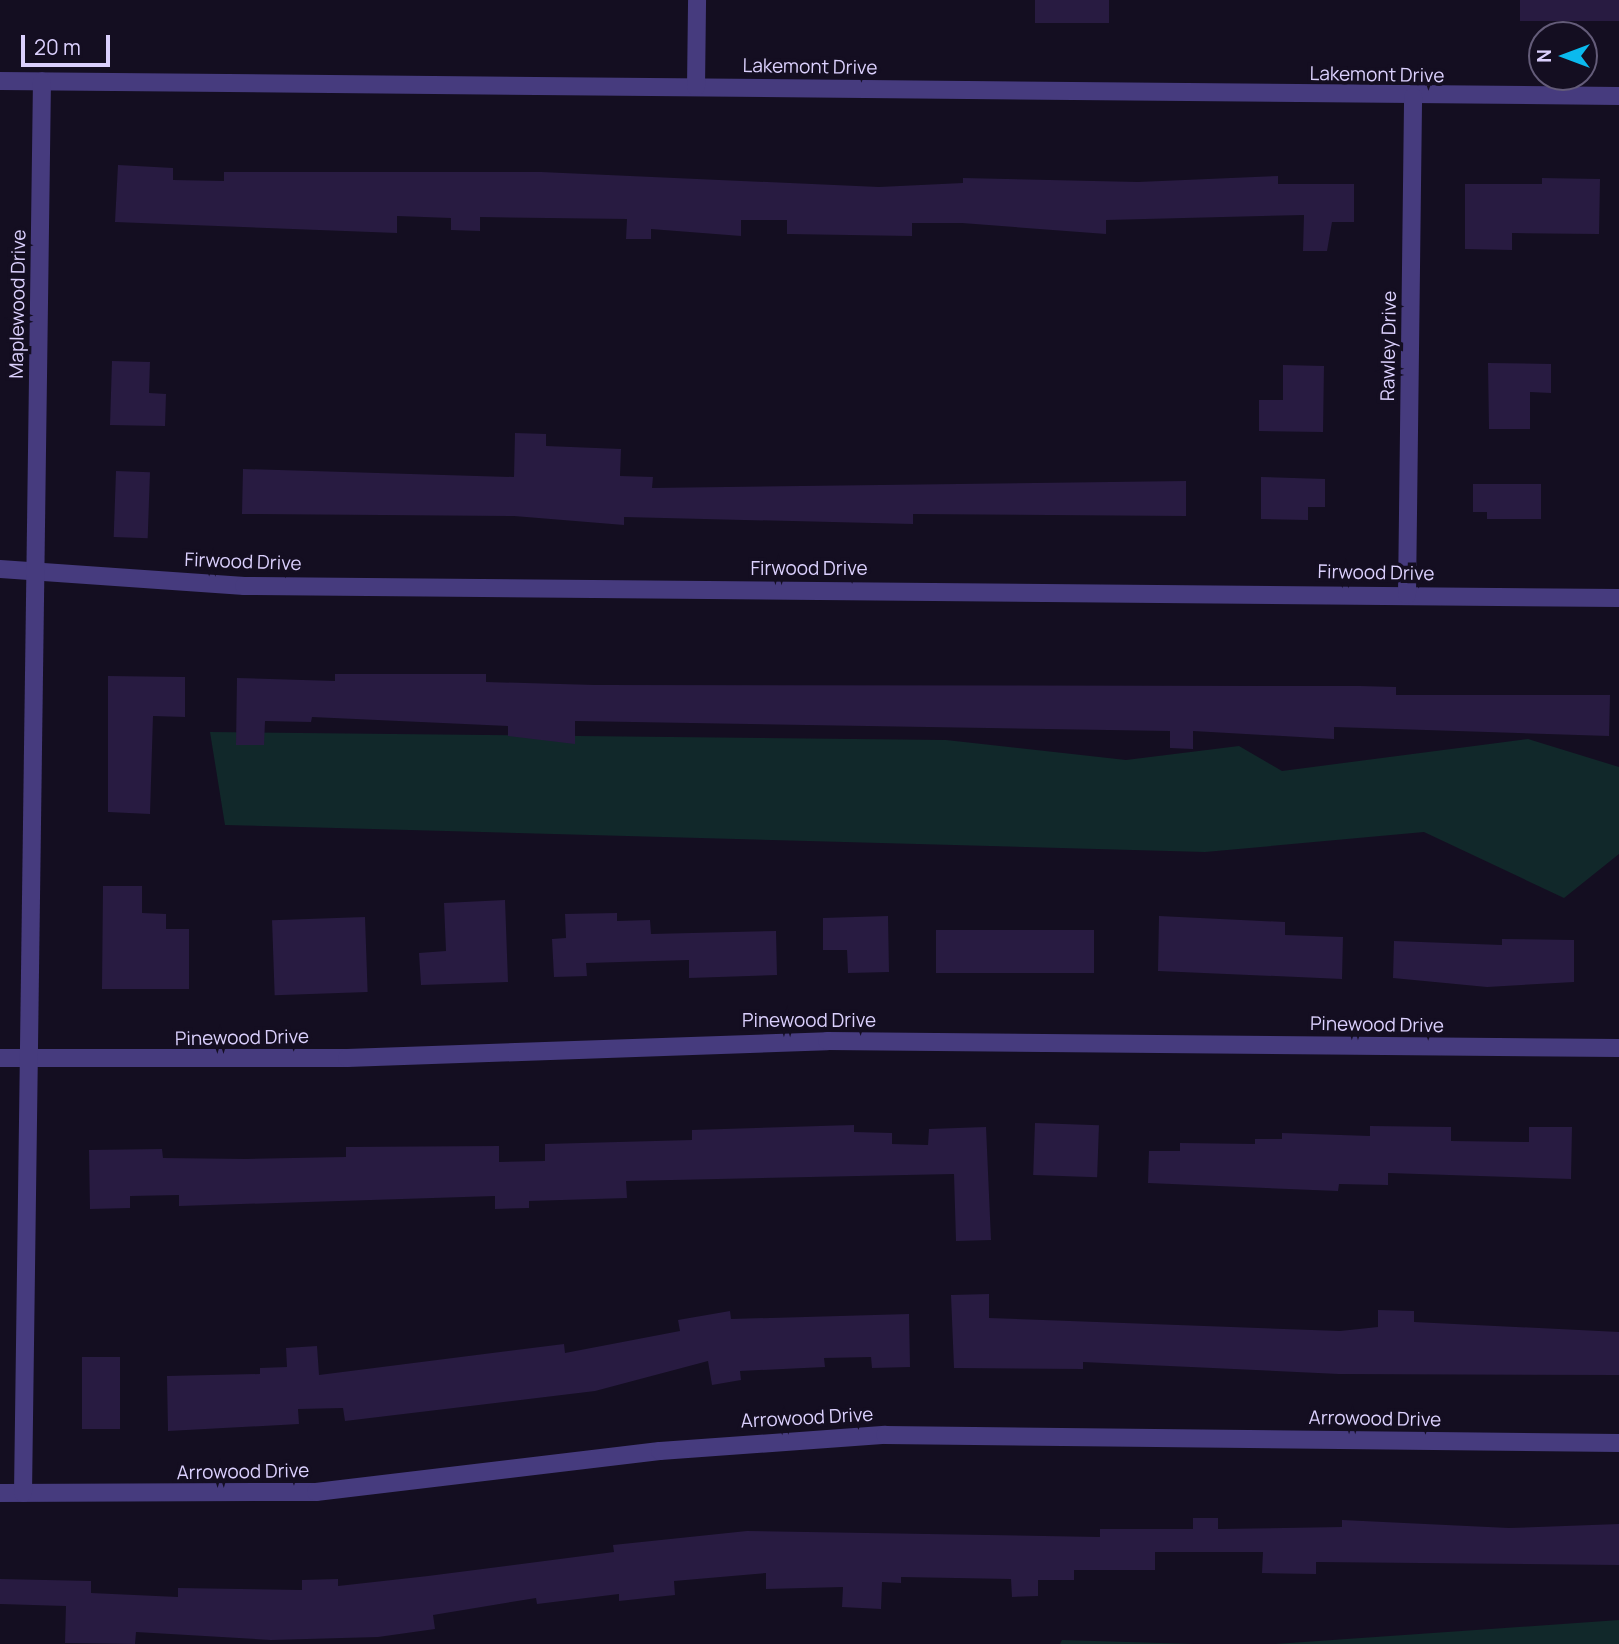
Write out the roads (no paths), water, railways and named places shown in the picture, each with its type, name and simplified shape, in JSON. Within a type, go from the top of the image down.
[{"type":"street","points":[[696,87],[697,0]]},
{"type":"street","name":"Lakemont Drive","points":[[0,80],[1413,97],[1619,96]]},
{"type":"street","name":"Maplewood Drive","points":[[23,1493],[41,81]]},
{"type":"street","name":"Rawley Drive","points":[[1407,595],[1413,97]]},
{"type":"street","name":"Firwood Drive","points":[[0,569],[244,586],[1619,598]]},
{"type":"street","name":"Pinewood Drive","points":[[0,1058],[346,1058],[827,1041],[1619,1048]]},
{"type":"street","name":"Arrowood Drive","points":[[0,1493],[316,1492],[660,1451],[872,1436],[1619,1443]]}]
